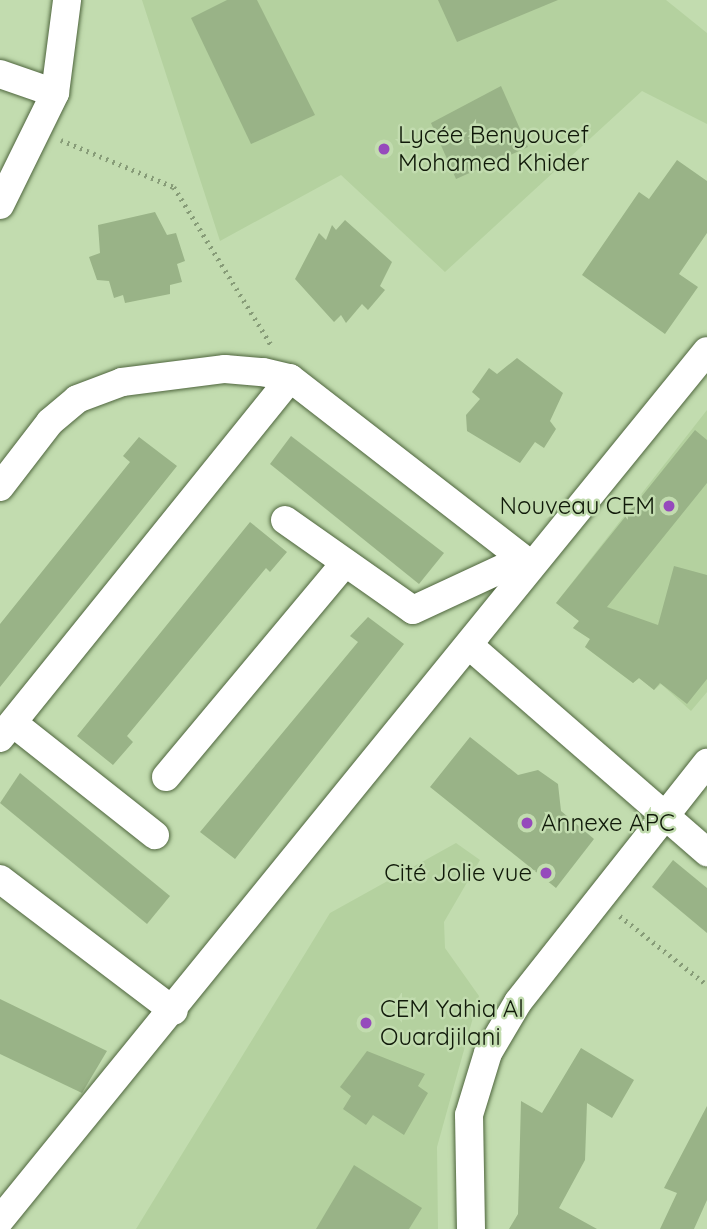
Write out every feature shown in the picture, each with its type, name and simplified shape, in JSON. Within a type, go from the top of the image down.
[{"type":"street","points":[[0,205],[40,132],[55,93],[67,0]]},
{"type":"street","points":[[0,74],[55,93]]},
{"type":"street","points":[[0,1220],[471,647],[527,562],[707,351]]},
{"type":"street","points":[[0,487],[50,422],[88,395],[122,382],[225,369],[290,378],[527,562]]},
{"type":"street","points":[[155,835],[7,730],[290,378]]},
{"type":"street","points":[[285,520],[413,610],[527,562]]},
{"type":"street","points":[[166,777],[345,563]]},
{"type":"street","points":[[471,647],[707,852]]},
{"type":"street","points":[[475,1226],[470,1115],[488,1053],[518,1002],[707,763]]},
{"type":"street","points":[[0,879],[174,1011]]},
{"type":"path","points":[[40,132],[174,187],[232,273],[290,378]]},
{"type":"path","points":[[598,899],[707,985]]},
{"type":"shaded area","name":"Lycée Benyoucef Mohamed Khider","points":[[142,0],[666,0],[707,33],[707,124],[642,91],[445,272],[341,175],[220,241]]},
{"type":"shaded area","name":"Nouveau CEM","points":[[707,410],[707,692],[691,711],[661,684],[654,690],[639,678],[633,683],[585,647],[590,639],[573,628],[579,621],[556,603]]},
{"type":"shaded area","name":"CEM Yahia Al Ouardjilani","points":[[456,843],[480,860],[444,922],[445,948],[479,996],[437,1147],[438,1229],[136,1229],[330,913]]},
{"type":"building","points":[[227,0],[257,0],[315,115],[251,144],[191,18]]},
{"type":"building","points":[[438,0],[558,0],[457,42]]},
{"type":"building","points":[[501,86],[528,147],[456,179],[431,123]]},
{"type":"building","points":[[677,160],[707,181],[707,233],[679,274],[698,287],[665,334],[582,275],[639,192],[649,199]]},
{"type":"building","points":[[155,212],[167,235],[176,233],[185,261],[177,264],[182,282],[170,285],[170,294],[125,303],[123,295],[114,298],[109,281],[97,280],[89,257],[100,253],[98,225]]},
{"type":"building","points":[[345,220],[392,262],[380,286],[385,290],[368,310],[362,304],[346,323],[341,315],[334,322],[295,279],[319,233],[326,240],[332,225],[336,230]]},
{"type":"building","points":[[517,358],[563,393],[550,421],[556,429],[544,448],[535,442],[520,463],[467,431],[466,415],[480,399],[472,392],[489,368],[497,374]]},
{"type":"building","name":"Nouveau CEM","points":[[695,430],[707,440],[707,483],[607,607],[658,625],[674,566],[707,575],[707,679],[687,704],[660,683],[654,690],[639,678],[633,683],[585,647],[590,639],[573,628],[579,621],[556,603]]},
{"type":"building","points":[[291,436],[444,553],[419,584],[270,464]]},
{"type":"building","points":[[139,437],[177,466],[0,687],[0,624],[130,462],[123,456]]},
{"type":"building","points":[[250,522],[287,552],[270,572],[266,568],[127,736],[133,742],[113,765],[77,736]]},
{"type":"building","points":[[368,617],[404,644],[235,859],[200,832],[358,642],[350,636]]},
{"type":"building","points":[[470,737],[518,775],[538,770],[558,784],[561,811],[594,839],[556,888],[430,787]]},
{"type":"building","points":[[20,773],[170,896],[147,924],[0,803]]},
{"type":"building","points":[[673,860],[707,888],[707,933],[652,887]]},
{"type":"building","points":[[0,999],[107,1051],[82,1093],[0,1054]]},
{"type":"building","points":[[581,1048],[634,1080],[612,1118],[587,1103],[585,1160],[559,1208],[597,1229],[509,1229],[518,1214],[521,1101],[542,1113]]},
{"type":"building","points":[[367,1051],[425,1074],[418,1086],[428,1093],[404,1135],[373,1115],[366,1125],[343,1109],[351,1096],[340,1087]]},
{"type":"building","points":[[707,1106],[707,1200],[694,1229],[660,1229],[677,1193],[664,1188]]},
{"type":"building","points":[[354,1165],[422,1208],[409,1229],[316,1229]]},
{"type":"place","name":"Lycée Benyoucef Mohamed Khider","points":[[384,149]]},
{"type":"place","name":"Nouveau CEM","points":[[669,506]]},
{"type":"place","name":"Annexe APC","points":[[527,823]]},
{"type":"place","name":"Cité Jolie vue","points":[[546,873]]},
{"type":"place","name":"CEM Yahia Al Ouardjilani","points":[[366,1023]]}]
